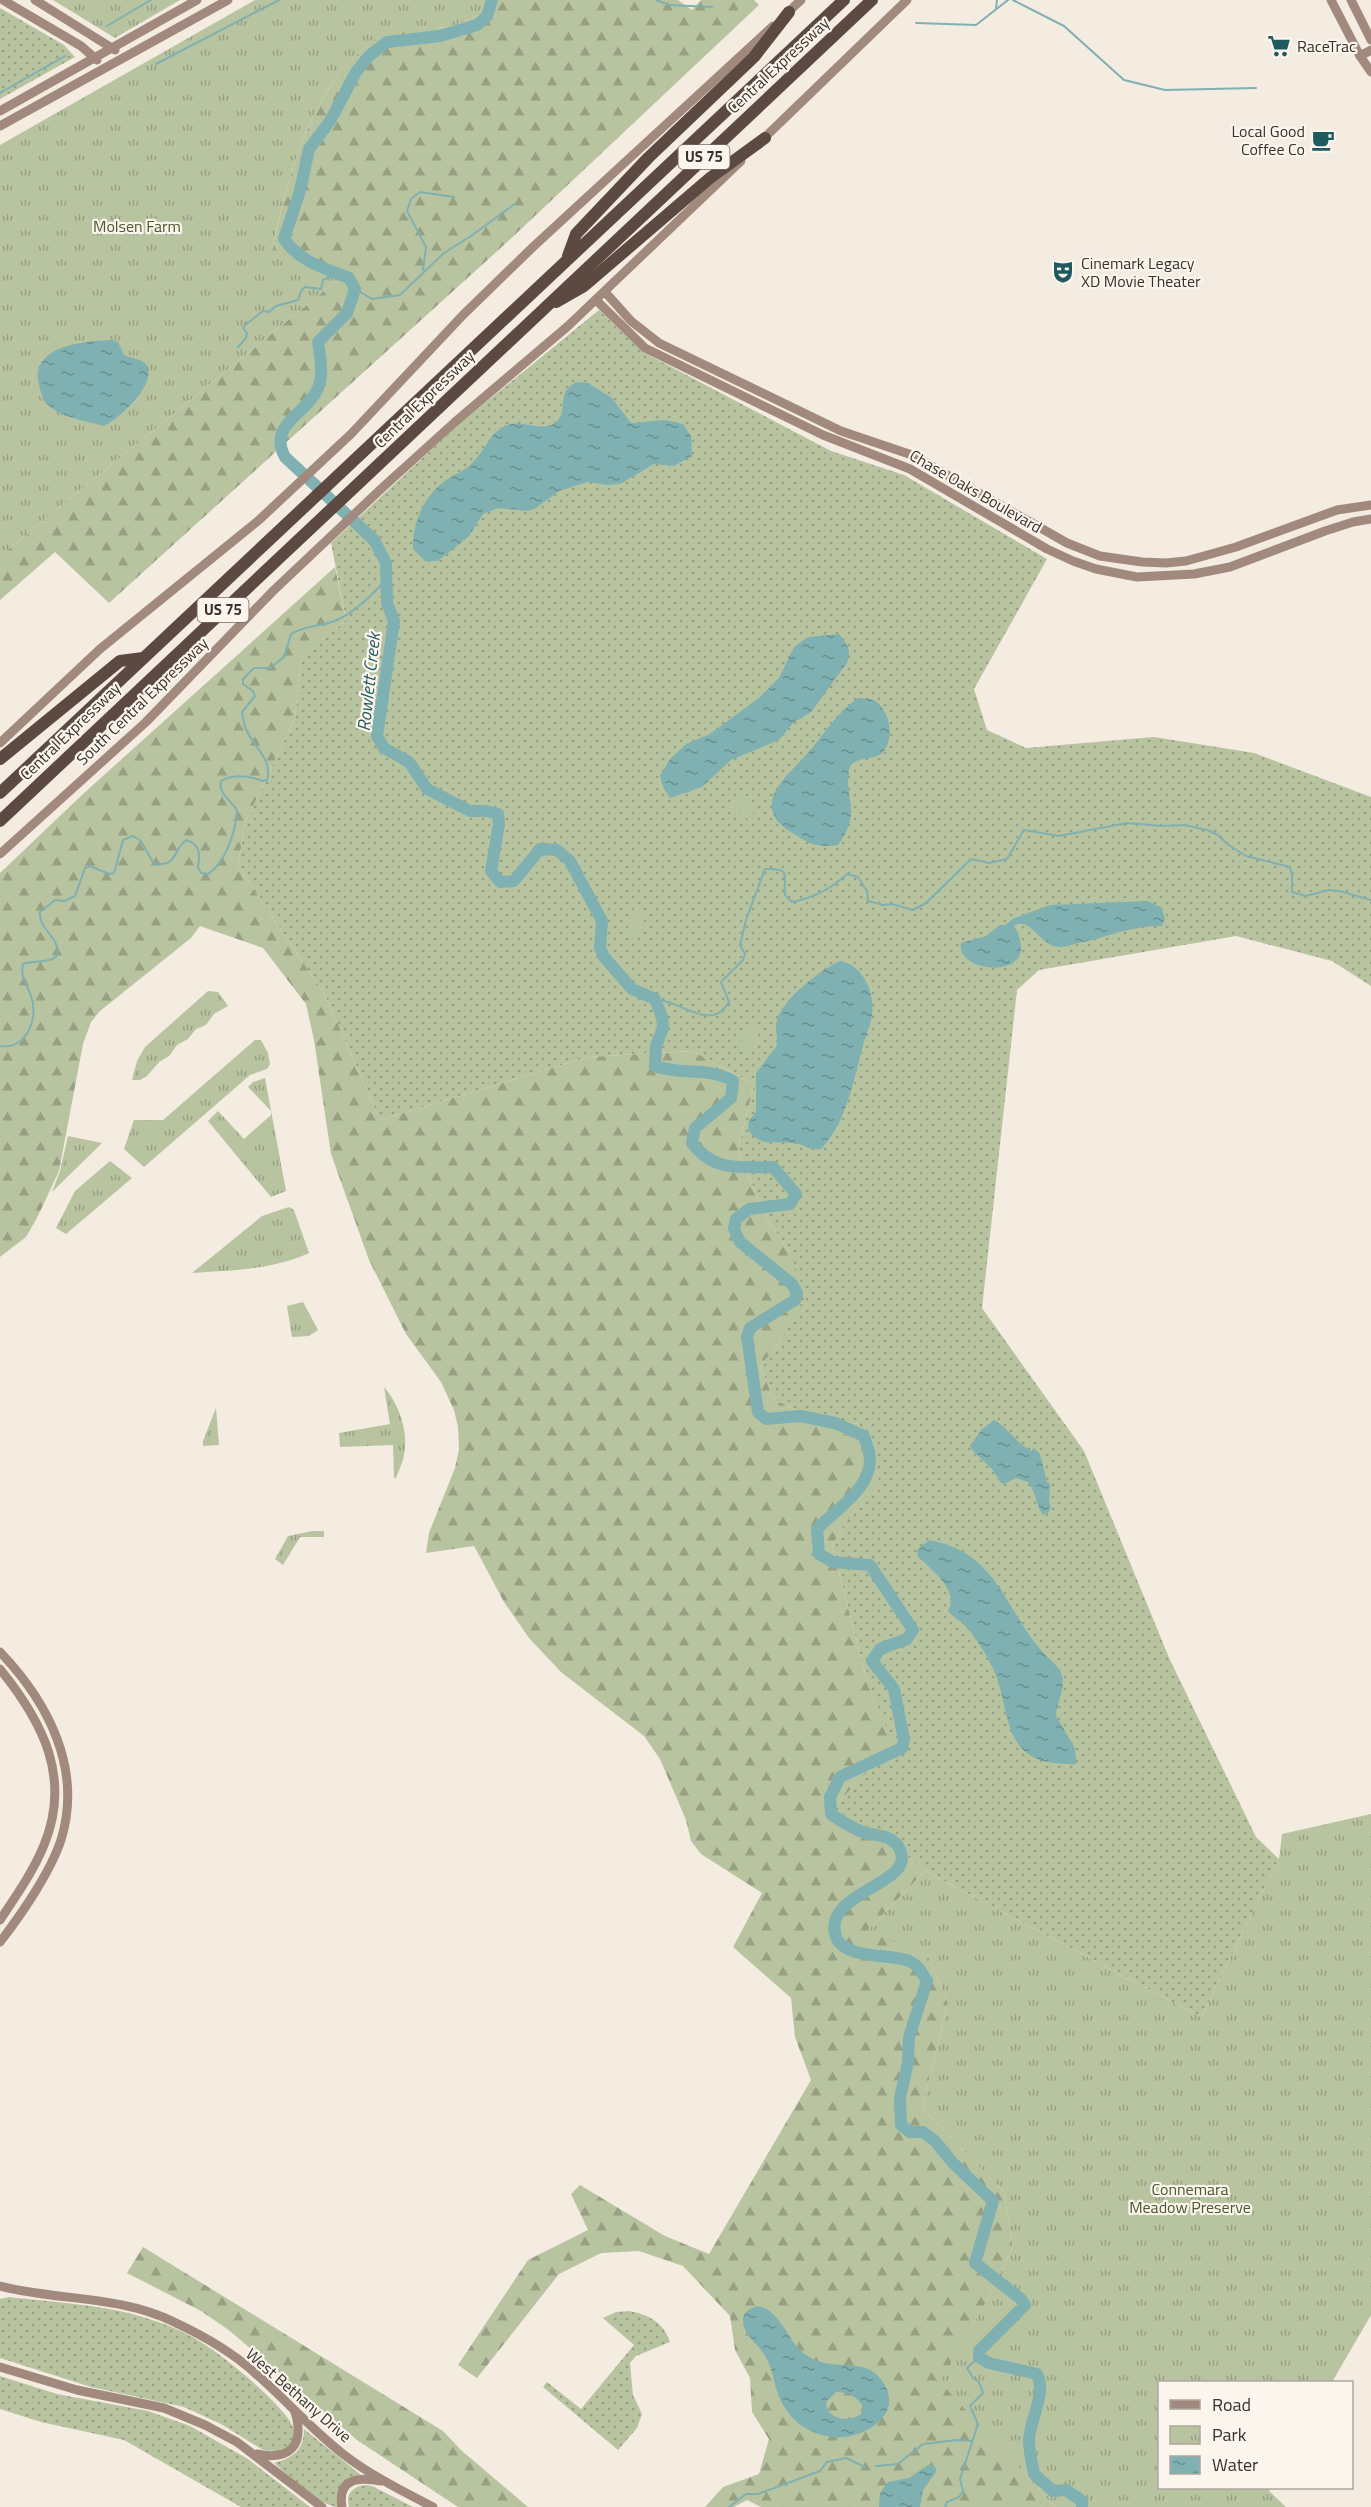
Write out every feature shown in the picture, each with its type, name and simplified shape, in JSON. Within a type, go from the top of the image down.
[{"type":"highway","name":"Central Expressway","points":[[0,793],[844,0]]},
{"type":"highway","name":"Central Expressway","points":[[0,821],[872,0]]},
{"type":"highway","points":[[567,260],[576,234],[648,158],[754,57],[789,12]]},
{"type":"highway","points":[[537,314],[584,286],[710,178],[765,138]]},
{"type":"highway","points":[[0,759],[120,660],[143,658]]},
{"type":"main road","points":[[3,0],[81,46],[106,67]]},
{"type":"main road","points":[[34,0],[113,48],[120,60]]},
{"type":"main road","points":[[0,111],[197,0]]},
{"type":"main road","points":[[0,126],[228,0]]},
{"type":"main road","name":"Central Expressway","points":[[0,743],[100,649],[220,553],[303,479],[386,398],[463,315],[526,254],[801,0]]},
{"type":"main road","points":[[596,300],[907,0]]},
{"type":"main road","points":[[1331,0],[1360,56],[1371,72]]},
{"type":"main road","points":[[1351,0],[1371,40]]},
{"type":"main road","points":[[1360,56],[1371,50]]},
{"type":"main road","name":"Chase Oaks Boulevard","points":[[605,292],[631,321],[659,343],[710,367],[839,436],[912,455],[1067,543],[1100,556],[1166,563],[1207,556],[1337,510],[1371,505]]},
{"type":"main road","name":"Chase Oaks Boulevard","points":[[596,300],[645,348],[704,378],[910,469],[1054,553],[1096,569],[1137,576],[1194,574],[1230,567],[1325,531],[1371,519]]},
{"type":"main road","name":"South Central Expressway","points":[[0,854],[146,722],[382,488],[596,300]]},
{"type":"main road","points":[[704,378],[710,367]]},
{"type":"main road","points":[[966,501],[972,490]]},
{"type":"main road","points":[[1096,569],[1100,556]]},
{"type":"main road","points":[[1152,576],[1153,562]]},
{"type":"main road","points":[[0,1652],[36,1697],[53,1727],[65,1762],[68,1790],[65,1823],[54,1858],[0,1942]]},
{"type":"main road","points":[[0,1670],[27,1704],[43,1732],[51,1759],[54,1790],[53,1813],[44,1846],[0,1920]]},
{"type":"main road","name":"West Bethany Drive","points":[[0,2286],[126,2304],[173,2321],[216,2344],[255,2372],[294,2412],[344,2455],[386,2482],[433,2507]]},
{"type":"main road","points":[[0,2292],[11,2289]]},
{"type":"main road","points":[[0,2367],[77,2390],[164,2408],[205,2425],[237,2442],[322,2507]]},
{"type":"main road","points":[[252,2453],[277,2457],[292,2448],[297,2441],[299,2431],[294,2412]]},
{"type":"main road","points":[[342,2507],[341,2496],[344,2489],[356,2479],[386,2482]]},
{"type":"green space","points":[[53,0],[180,0],[115,38]]},
{"type":"green space","name":"Molsen Farm","points":[[255,0],[481,0],[484,13],[451,27],[384,31],[345,66],[322,99],[303,140],[288,183],[272,250],[337,280],[0,556],[0,145]]},
{"type":"green space","points":[[481,0],[678,0],[692,10],[701,0],[754,0],[759,5],[505,244],[109,603],[55,552],[0,600],[0,556],[337,280],[272,251],[288,183],[303,140],[322,99],[340,72],[384,30],[451,27],[484,13]]},
{"type":"green space","points":[[0,8],[64,45],[75,57],[0,99]]},
{"type":"green space","points":[[599,310],[643,352],[831,451],[904,475],[1047,559],[974,689],[987,730],[1026,748],[1154,737],[1254,753],[1371,797],[1371,986],[1332,961],[1236,936],[1039,970],[1017,990],[982,1308],[1084,1451],[1170,1660],[1256,1837],[1279,1859],[1201,2017],[925,1871],[882,1836],[825,1816],[893,1744],[869,1688],[832,1546],[844,1524],[878,1481],[859,1424],[807,1416],[774,1399],[760,1367],[783,1337],[789,1251],[765,1216],[738,1150],[754,1084],[692,1051],[588,1057],[380,1120],[325,995],[238,866],[245,823],[295,718],[301,658],[346,620],[331,543],[458,425]]},
{"type":"green space","points":[[335,567],[346,620],[301,659],[295,718],[245,823],[238,866],[325,995],[380,1120],[588,1057],[692,1051],[754,1084],[738,1150],[765,1216],[789,1251],[806,1295],[783,1337],[760,1367],[774,1399],[807,1416],[859,1424],[879,1481],[844,1524],[832,1546],[869,1688],[894,1744],[825,1816],[882,1836],[925,1871],[868,1930],[928,1956],[948,2003],[922,2108],[1004,2192],[1013,2247],[989,2297],[941,2382],[1055,2507],[761,2507],[747,2500],[734,2507],[705,2507],[723,2487],[759,2474],[769,2439],[752,2412],[750,2378],[735,2350],[730,2316],[683,2266],[639,2251],[601,2253],[559,2274],[477,2378],[458,2365],[528,2260],[588,2230],[571,2194],[580,2185],[665,2236],[709,2254],[811,2080],[795,2037],[791,1998],[733,1947],[762,1893],[701,1854],[691,1841],[686,1820],[660,1759],[644,1736],[561,1672],[529,1638],[504,1602],[474,1546],[426,1553],[429,1533],[455,1468],[459,1449],[458,1427],[454,1410],[441,1382],[406,1334],[369,1260],[331,1154],[314,1040],[306,1004],[263,948],[200,926],[191,938],[100,1011],[91,1022],[83,1044],[59,1171],[26,1237],[0,1257],[0,873],[83,794]]},
{"type":"green space","points":[[745,795],[751,798],[754,816],[749,820],[732,807],[734,802]]},
{"type":"green space","points":[[635,908],[643,916],[644,923],[640,934],[634,937],[630,933],[627,918]]},
{"type":"green space","points":[[208,991],[218,992],[228,1006],[214,1014],[206,1025],[196,1029],[188,1039],[177,1045],[169,1056],[159,1062],[147,1076],[140,1080],[132,1080],[137,1061],[145,1047]]},
{"type":"green space","points":[[754,1025],[759,1031],[754,1051],[748,1055],[741,1050],[739,1045],[746,1027]]},
{"type":"green space","points":[[255,1040],[261,1040],[268,1053],[270,1064],[267,1069],[250,1075],[144,1167],[124,1149],[134,1120],[163,1120]]},
{"type":"green space","points":[[265,1078],[286,1191],[271,1197],[208,1121],[218,1111],[244,1139],[271,1115],[271,1111],[248,1087],[253,1082]]},
{"type":"green space","points":[[68,1136],[102,1143],[52,1192],[60,1171]]},
{"type":"green space","points":[[110,1161],[132,1178],[66,1234],[56,1228],[75,1191]]},
{"type":"green space","points":[[289,1207],[294,1210],[309,1253],[266,1266],[192,1273],[262,1216]]},
{"type":"green space","points":[[303,1302],[318,1330],[309,1336],[292,1337],[287,1306]]},
{"type":"green space","points":[[384,1387],[398,1410],[404,1428],[405,1446],[396,1478],[394,1478],[393,1445],[340,1447],[339,1433],[390,1424]]},
{"type":"green space","points":[[216,1408],[219,1445],[203,1446],[203,1441]]},
{"type":"green space","points":[[324,1531],[324,1537],[300,1537],[283,1565],[275,1559],[288,1536]]},
{"type":"green space","name":"Connemara Meadow Preserve","points":[[1371,1814],[1371,2315],[1333,2381],[1158,2381],[1158,2489],[1270,2489],[1269,2491],[1286,2507],[1055,2507],[940,2382],[989,2297],[1013,2247],[1004,2192],[922,2108],[948,2003],[928,1956],[867,1931],[925,1871],[1201,2017],[1279,1859],[1282,1834]]},
{"type":"green space","points":[[143,2247],[443,2431],[462,2451],[528,2507],[458,2507],[357,2440],[230,2331],[201,2311],[127,2273]]},
{"type":"green space","points":[[9,2297],[116,2310],[157,2321],[186,2334],[216,2352],[270,2398],[290,2421],[294,2430],[293,2440],[281,2452],[263,2450],[221,2424],[184,2407],[91,2387],[0,2358],[0,2299]]},
{"type":"green space","points":[[629,2311],[643,2314],[654,2321],[664,2330],[670,2342],[636,2356],[630,2363],[633,2395],[642,2414],[637,2428],[618,2450],[543,2387],[547,2382],[581,2409],[634,2345],[603,2318],[616,2312]]},
{"type":"green space","points":[[0,2376],[57,2394],[148,2411],[190,2426],[248,2459],[310,2507],[241,2507],[124,2440],[41,2422],[0,2409]]},
{"type":"green space","points":[[304,2429],[361,2475],[352,2478],[339,2507],[331,2506],[314,2497],[274,2463],[296,2452],[302,2443]]},
{"type":"green space","points":[[366,2485],[413,2507],[349,2507],[348,2498],[351,2491]]},
{"type":"water","points":[[111,340],[118,342],[124,355],[146,364],[149,372],[147,381],[136,400],[104,426],[67,416],[46,403],[42,397],[38,379],[39,368],[45,359],[64,347]]},
{"type":"water","points":[[577,382],[588,383],[612,398],[631,423],[665,420],[683,424],[691,436],[692,456],[674,466],[654,464],[620,484],[607,485],[588,482],[559,491],[536,508],[528,511],[498,508],[483,514],[469,536],[438,561],[425,561],[413,549],[413,540],[417,521],[431,494],[445,481],[471,464],[492,437],[505,426],[517,424],[543,427],[555,423],[562,414],[566,391]]},
{"type":"water","points":[[839,634],[848,647],[847,663],[811,712],[793,723],[779,740],[731,760],[702,787],[670,798],[660,776],[670,759],[686,744],[710,734],[760,697],[779,678],[794,647],[808,637]]},
{"type":"water","points":[[858,698],[875,701],[885,712],[889,725],[889,739],[881,754],[850,766],[848,788],[851,805],[850,822],[838,845],[813,844],[803,840],[778,821],[772,810],[772,799],[785,778],[839,715]]},
{"type":"water","points":[[1147,901],[1161,907],[1165,918],[1162,926],[1131,929],[1061,947],[1053,946],[1031,928],[1020,924],[1014,926],[1021,944],[1019,956],[1010,964],[998,968],[984,967],[971,962],[963,954],[961,943],[986,936],[1000,925],[1005,925],[1013,919],[1050,905]]},
{"type":"water","points":[[840,961],[855,968],[861,974],[872,997],[872,1015],[843,1114],[821,1149],[759,1140],[748,1129],[749,1121],[756,1112],[756,1073],[776,1047],[777,1020],[794,994]]},
{"type":"water","points":[[994,1420],[1026,1448],[1031,1451],[1034,1448],[1040,1454],[1047,1482],[1050,1484],[1051,1507],[1048,1513],[1043,1515],[1028,1482],[1016,1478],[1004,1484],[1001,1483],[992,1469],[972,1450],[970,1446],[982,1429]]},
{"type":"water","points":[[929,1540],[951,1546],[969,1555],[983,1567],[995,1581],[1026,1631],[1058,1668],[1063,1686],[1056,1716],[1075,1748],[1076,1764],[1048,1762],[1033,1757],[1015,1739],[990,1662],[964,1624],[948,1611],[951,1603],[947,1588],[918,1557],[917,1550]]},
{"type":"water","points":[[758,2306],[765,2308],[776,2317],[798,2348],[809,2357],[821,2362],[866,2368],[875,2373],[889,2394],[889,2406],[876,2424],[855,2435],[831,2437],[803,2427],[796,2421],[780,2398],[766,2358],[743,2325],[744,2314]],"holes":[[[836,2392],[852,2395],[858,2400],[863,2407],[861,2414],[844,2419],[830,2412],[826,2402]]]},
{"type":"water","points":[[928,2465],[935,2466],[936,2472],[923,2490],[920,2507],[879,2507],[880,2493],[888,2482],[909,2478]]},
{"type":"waterway","points":[[107,26],[151,0]]},
{"type":"waterway","points":[[156,64],[279,0]]},
{"type":"waterway","name":"Rowlett Creek","points":[[492,0],[487,16],[477,25],[440,36],[387,42],[369,56],[356,72],[330,121],[309,149],[300,191],[284,239],[305,259],[349,278],[355,289],[347,313],[318,342],[320,383],[313,397],[285,428],[281,436],[281,446],[285,457],[374,540],[386,563],[387,603],[394,621],[377,736],[384,748],[409,762],[427,789],[470,811],[498,814],[499,824],[491,871],[500,882],[514,881],[540,849],[557,850],[570,861],[602,921],[600,948],[604,957],[632,989],[655,999],[662,1017],[663,1028],[656,1046],[655,1066],[704,1072],[724,1076],[733,1081],[731,1098],[695,1128],[692,1143],[709,1159],[728,1166],[773,1167],[796,1194],[790,1204],[749,1209],[736,1219],[734,1229],[740,1242],[792,1284],[797,1293],[795,1300],[750,1328],[747,1337],[758,1412],[766,1419],[800,1416],[835,1423],[864,1436],[870,1456],[869,1470],[851,1498],[817,1529],[819,1554],[833,1562],[870,1565],[913,1630],[907,1639],[880,1649],[872,1661],[894,1689],[904,1740],[902,1748],[840,1777],[830,1797],[831,1814],[866,1833],[892,1840],[901,1853],[901,1864],[893,1874],[851,1900],[840,1911],[834,1924],[837,1939],[842,1945],[859,1953],[909,1961],[917,1967],[927,1981],[909,2037],[908,2062],[900,2098],[901,2125],[910,2132],[923,2132],[935,2141],[952,2162],[993,2201],[975,2263],[1021,2299],[1025,2305],[979,2351],[979,2357],[989,2363],[1037,2374],[1040,2390],[1029,2440],[1034,2474],[1053,2491],[1066,2490],[1082,2501],[1082,2507]]},
{"type":"waterway","points":[[656,0],[669,5],[712,7]]},
{"type":"waterway","points":[[996,9],[997,0]]},
{"type":"waterway","points":[[916,23],[976,25],[1008,0]]},
{"type":"waterway","points":[[1013,0],[1064,26],[1124,80],[1165,90],[1256,88]]},
{"type":"waterway","points":[[0,93],[65,56]]},
{"type":"waterway","points":[[423,270],[426,247],[407,211],[411,199],[420,192],[454,197]]},
{"type":"waterway","points":[[355,289],[372,299],[400,295],[444,253],[516,203]]},
{"type":"waterway","points":[[238,347],[246,338],[247,333],[243,328],[245,325],[263,311],[269,312],[276,306],[298,300],[305,287],[321,289],[323,280],[339,273]]},
{"type":"waterway","points":[[0,1046],[9,1046],[24,1038],[32,1023],[33,1005],[23,977],[23,964],[49,960],[57,956],[57,947],[42,923],[40,912],[55,900],[64,901],[75,896],[85,868],[90,866],[109,874],[114,873],[123,840],[133,836],[141,841],[154,864],[168,863],[186,840],[197,847],[198,868],[201,873],[208,874],[214,869],[229,845],[235,827],[237,810],[221,790],[221,781],[241,776],[267,780],[265,760],[244,724],[242,712],[255,696],[253,691],[243,684],[243,679],[254,668],[270,668],[284,657],[291,634],[344,617],[363,603],[385,581]]},
{"type":"waterway","points":[[655,999],[705,1015],[714,1015],[722,1011],[729,1002],[721,982],[743,960],[745,954],[740,945],[746,920],[765,869],[783,871],[785,895],[792,902],[821,892],[847,874],[858,877],[867,891],[868,901],[913,910],[926,903],[971,859],[989,863],[1007,859],[1024,830],[1059,836],[1127,823],[1185,825],[1218,835],[1227,844],[1246,856],[1290,867],[1292,892],[1306,896],[1329,890],[1339,891],[1371,900]]},
{"type":"waterway","points":[[945,2507],[947,2502],[959,2497],[963,2491],[960,2479],[978,2424],[970,2406],[983,2393],[979,2382],[973,2378],[967,2368],[979,2357]]},
{"type":"waterway","points":[[876,2466],[898,2464],[923,2444],[956,2440],[972,2441]]},
{"type":"waterway","points":[[729,2507],[746,2494],[758,2494],[820,2471],[827,2462],[846,2458],[865,2467]]},
{"type":"place","name":"RaceTrac","points":[[1279,46]]},
{"type":"place","name":"Local Good Coffee Co","points":[[1323,140]]},
{"type":"place","name":"Cinemark Legacy XD Movie Theater","points":[[1063,272]]}]
